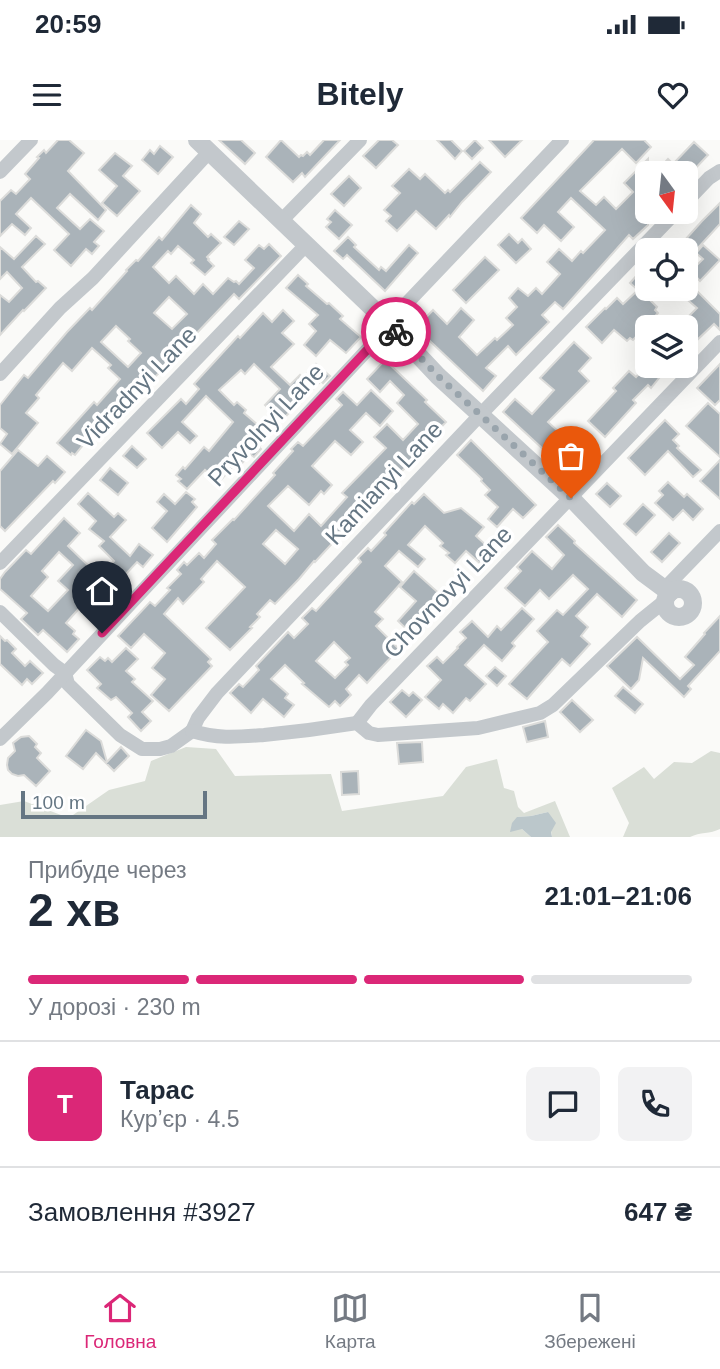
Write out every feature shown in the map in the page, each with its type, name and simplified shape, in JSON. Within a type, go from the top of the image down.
[{"type":"street","points":[[0,172],[31,140]]},
{"type":"street","points":[[282,220],[360,140]]},
{"type":"street","name":"Pryvolnyi Lane","points":[[0,739],[65,673],[382,334],[388,323],[562,140]]},
{"type":"street","points":[[0,374],[60,308],[102,268],[204,146],[388,323],[438,376],[571,498],[666,594]]},
{"type":"street","points":[[698,189],[720,171]]},
{"type":"street","name":"Kamianyi Lane","points":[[192,731],[198,718],[217,693],[664,224]]},
{"type":"street","name":"Vidradnyi Lane","points":[[0,563],[306,245]]},
{"type":"street","name":"Chovnovyi Lane","points":[[357,723],[370,705],[720,342]]},
{"type":"street","points":[[0,612],[65,673],[68,684],[120,735],[142,749],[160,750],[171,746],[192,731],[222,738],[298,732],[357,723],[369,733],[378,735],[478,728],[540,713],[553,705],[666,594],[720,531]]},
{"type":"shaded area","points":[[186,747],[216,749],[235,776],[331,774],[342,811],[443,796],[466,767],[497,759],[504,788],[514,791],[518,807],[524,813],[555,801],[570,837],[552,837],[548,812],[517,817],[522,829],[531,837],[0,837],[0,805],[24,801],[61,815],[73,815],[109,790],[145,781],[151,761]]},
{"type":"shaded area","points":[[711,751],[720,753],[720,829],[690,837],[623,837],[629,823],[612,788],[644,767],[654,779],[674,762],[692,763]]},
{"type":"shaded area","points":[[548,812],[556,823],[551,832],[552,837],[531,837],[522,829],[510,832],[517,817]]},
{"type":"building","points":[[58,140],[69,140],[84,153],[68,171],[106,210],[98,220],[70,194],[57,208],[80,229],[90,219],[104,231],[94,242],[99,246],[92,254],[86,249],[71,266],[54,250],[69,234],[31,198],[16,214],[31,228],[25,235],[12,224],[0,236],[0,201],[11,190],[16,194],[30,179],[25,174],[39,158],[37,157],[44,150],[46,153]]},
{"type":"building","points":[[219,140],[241,140],[255,153],[245,164]]},
{"type":"building","points":[[281,140],[299,157],[307,152],[310,155],[324,140],[340,140],[305,177],[302,173],[293,182],[266,157]]},
{"type":"building","points":[[379,140],[392,140],[398,145],[376,168],[363,156]]},
{"type":"building","points":[[437,140],[451,140],[462,151],[455,159]]},
{"type":"building","points":[[475,140],[483,148],[472,159],[464,151]]},
{"type":"building","points":[[489,140],[522,140],[505,157]]},
{"type":"building","points":[[594,140],[644,140],[651,147],[635,162],[622,149],[580,191],[596,205],[604,197],[616,209],[633,192],[624,183],[635,172],[635,224],[648,225],[633,239],[629,235],[563,309],[555,302],[542,315],[549,322],[516,355],[508,346],[486,368],[496,376],[483,391],[416,328],[433,310],[447,324],[461,308],[474,320],[459,337],[477,355],[513,325],[506,318],[517,307],[509,298],[518,288],[528,296],[536,288],[542,294],[560,274],[547,262],[559,249],[572,261],[605,230],[571,198],[558,212],[574,227],[561,241],[544,225],[537,233],[521,218]]},
{"type":"building","points":[[694,142],[708,155],[698,166],[698,161],[676,161]]},
{"type":"building","points":[[160,146],[173,157],[158,174],[142,160],[150,150],[154,154]]},
{"type":"building","points":[[115,153],[132,166],[123,176],[140,191],[117,216],[102,203],[117,186],[99,170]]},
{"type":"building","points":[[480,162],[491,172],[436,229],[416,211],[397,231],[386,221],[391,216],[384,210],[400,193],[392,186],[409,169],[420,179],[425,174],[445,193],[448,190],[450,192]]},
{"type":"building","points":[[349,176],[361,188],[344,206],[331,194]]},
{"type":"building","points":[[720,203],[720,224],[698,248],[698,238],[687,238]]},
{"type":"building","points":[[191,205],[201,214],[194,223],[208,237],[211,234],[221,243],[207,257],[214,266],[205,275],[191,263],[194,260],[178,246],[171,254],[168,251],[153,267],[169,283],[176,276],[194,294],[203,284],[213,294],[228,278],[239,284],[254,268],[245,260],[259,245],[264,249],[269,244],[281,256],[239,299],[234,294],[194,336],[188,330],[175,343],[182,350],[148,384],[141,378],[128,392],[135,398],[101,434],[96,429],[75,455],[71,455],[57,443],[94,402],[97,405],[120,379],[108,368],[111,365],[92,348],[72,371],[63,363],[36,395],[39,398],[26,413],[38,423],[12,454],[0,444],[7,434],[0,428],[0,405],[24,375],[28,378],[126,270],[138,261],[159,237],[162,240]],"holes":[[[169,297],[187,314],[172,329],[154,313]],[[116,326],[141,353],[128,367],[101,342]]]},
{"type":"building","points":[[335,210],[352,225],[339,239],[326,227],[331,222],[327,219]]},
{"type":"building","points":[[239,221],[249,229],[234,245],[224,237]]},
{"type":"building","points":[[509,234],[518,243],[522,239],[531,249],[516,263],[498,245]]},
{"type":"building","points":[[36,236],[45,244],[22,267],[46,288],[0,335],[0,295],[9,302],[22,288],[7,272],[0,279],[0,247],[14,259]]},
{"type":"building","points":[[348,237],[356,245],[354,247],[379,270],[381,267],[386,271],[409,245],[418,253],[385,291],[347,255],[343,259],[334,251]]},
{"type":"building","points":[[703,245],[720,260],[700,281],[698,264],[703,259],[698,251]]},
{"type":"building","points":[[485,257],[499,270],[466,303],[453,290]]},
{"type":"building","points":[[298,275],[308,284],[306,286],[343,316],[340,319],[361,337],[346,353],[330,340],[316,356],[304,345],[316,331],[309,324],[318,315],[286,288]]},
{"type":"building","points":[[698,292],[720,314],[720,330],[714,324],[698,339],[698,315],[690,315],[697,308],[689,301],[698,301]]},
{"type":"building","points":[[635,293],[635,301],[651,301],[657,307],[655,310],[658,313],[635,315],[633,340],[630,338],[627,341],[614,330],[602,343],[586,327],[617,298],[623,304]]},
{"type":"building","points":[[283,310],[294,321],[282,333],[294,344],[271,367],[290,385],[300,375],[303,378],[316,364],[330,376],[323,383],[321,381],[278,424],[254,457],[250,454],[237,469],[233,466],[219,482],[205,470],[187,489],[178,481],[181,479],[176,475],[183,467],[185,469],[204,447],[209,451],[233,422],[206,396],[182,422],[197,436],[190,443],[178,432],[162,448],[147,433],[181,399],[186,404],[199,389],[194,384],[263,313],[272,322]],"holes":[[[254,364],[280,389],[265,405],[272,412],[259,426],[244,413],[246,410],[237,402],[234,405],[219,390],[241,370],[245,374]]]},
{"type":"building","points":[[574,342],[591,358],[579,371],[589,381],[548,422],[572,444],[568,449],[581,460],[575,466],[579,469],[572,476],[503,412],[515,399],[532,414],[554,390],[540,378]]},
{"type":"building","points":[[385,360],[446,422],[422,447],[427,451],[391,481],[369,505],[361,497],[347,512],[357,522],[314,561],[275,604],[270,600],[257,614],[260,617],[250,627],[252,628],[230,650],[206,628],[245,587],[217,561],[201,579],[204,582],[183,604],[178,598],[164,614],[211,659],[208,662],[212,666],[169,711],[151,695],[165,679],[152,668],[165,653],[144,634],[131,648],[118,636],[150,602],[155,606],[170,590],[167,588],[181,574],[177,570],[184,562],[187,565],[199,553],[204,558],[216,544],[212,540],[275,475],[273,473],[293,451],[291,449],[298,442],[303,446],[342,405],[336,399],[343,392],[357,405],[371,390],[393,411],[380,426],[366,413],[350,430],[363,442],[351,455],[335,441],[312,466],[332,485],[324,494],[321,491],[309,505],[288,486],[268,506],[294,531],[309,514],[321,526],[347,497],[342,493],[386,448],[374,437],[387,424],[403,440],[418,424],[397,403],[404,395],[390,381],[380,392],[367,379]],"holes":[[[276,530],[298,549],[285,564],[263,544]]]},
{"type":"building","points":[[720,364],[720,400],[715,405],[697,388]]},
{"type":"building","points":[[629,371],[635,378],[659,378],[651,388],[648,385],[633,400],[636,403],[605,437],[588,421],[616,391],[613,388]]},
{"type":"building","points":[[708,403],[720,414],[720,457],[686,426]]},
{"type":"building","points":[[665,420],[679,434],[673,440],[679,446],[677,448],[701,470],[693,477],[668,451],[645,475],[628,458]]},
{"type":"building","points":[[471,440],[536,505],[523,518],[513,509],[497,527],[488,519],[498,507],[485,495],[490,490],[457,455]]},
{"type":"building","points":[[132,446],[146,459],[137,468],[123,456]]},
{"type":"building","points":[[18,450],[38,466],[47,456],[65,472],[5,531],[0,526],[0,471]]},
{"type":"building","points":[[720,460],[720,499],[700,481]]},
{"type":"building","points":[[110,468],[128,483],[118,495],[100,480]]},
{"type":"building","points":[[668,482],[684,497],[687,494],[703,509],[693,520],[683,510],[673,520],[655,503],[663,495],[659,491]]},
{"type":"building","points":[[607,483],[621,496],[610,507],[596,494]]},
{"type":"building","points":[[186,492],[195,499],[192,502],[197,507],[167,542],[152,528],[167,511],[157,502],[164,494],[175,504]]},
{"type":"building","points":[[88,493],[114,517],[118,513],[126,520],[110,537],[130,556],[139,544],[153,555],[143,567],[137,562],[124,576],[128,580],[120,590],[102,574],[114,561],[99,546],[104,541],[89,529],[96,521],[78,504]]},
{"type":"building","points":[[424,494],[444,513],[461,508],[484,527],[476,536],[488,547],[485,551],[490,556],[482,565],[466,551],[455,563],[446,555],[449,553],[440,546],[443,543],[425,526],[408,545],[425,559],[418,567],[399,551],[385,566],[402,582],[375,612],[383,619],[376,626],[399,649],[367,683],[359,675],[346,689],[351,695],[340,706],[335,701],[329,707],[285,665],[271,679],[288,694],[285,698],[294,705],[284,717],[263,699],[251,713],[230,693],[239,684],[243,687],[259,670],[256,666],[288,632],[294,638],[308,624],[302,618],[312,608],[316,611],[361,562],[358,558],[368,548],[371,551],[412,502],[414,504]],"holes":[[[334,642],[350,658],[345,662],[348,665],[335,678],[316,661]]]},
{"type":"building","points":[[643,504],[655,515],[636,535],[624,524]]},
{"type":"building","points":[[64,518],[80,533],[68,546],[97,574],[86,585],[105,603],[95,613],[84,603],[66,623],[79,639],[67,652],[43,630],[38,635],[21,619],[27,613],[0,589],[0,579],[5,572],[26,550],[31,554]],"holes":[[[59,552],[73,565],[58,581],[68,590],[48,611],[31,596],[48,577],[42,571]]]},
{"type":"building","points":[[558,525],[637,600],[622,617],[597,594],[576,616],[588,627],[581,636],[590,644],[570,666],[562,659],[527,699],[509,684],[548,642],[537,631],[557,610],[563,615],[588,589],[573,575],[549,599],[540,590],[525,606],[505,588],[521,571],[517,567],[532,551],[552,569],[564,555],[546,537]]},
{"type":"building","points":[[669,533],[680,543],[662,562],[651,552]]},
{"type":"building","points":[[414,571],[442,596],[419,622],[425,626],[415,637],[398,621],[416,601],[400,587]]},
{"type":"building","points":[[522,608],[534,619],[512,643],[515,646],[502,661],[484,645],[465,665],[486,684],[470,701],[466,698],[453,713],[443,704],[439,709],[425,697],[441,680],[427,666],[437,657],[443,663],[458,648],[466,638],[460,632],[472,621],[488,637],[497,626],[501,630]]},
{"type":"building","points":[[720,616],[720,651],[688,686],[691,689],[684,697],[643,658],[639,680],[631,689],[607,666],[637,637],[680,679],[694,665],[685,657]]},
{"type":"building","points":[[0,636],[16,649],[12,653],[25,666],[30,661],[43,673],[32,684],[27,679],[22,685],[0,664]]},
{"type":"building","points":[[126,648],[138,659],[126,671],[135,679],[132,682],[153,701],[142,712],[151,721],[141,731],[128,717],[132,713],[116,697],[111,700],[97,688],[101,684],[87,670],[100,657],[105,661],[108,658],[112,662]]},
{"type":"building","points":[[495,667],[506,676],[497,686],[486,676]]},
{"type":"building","points":[[623,687],[643,704],[635,713],[615,696]]},
{"type":"building","points":[[402,690],[409,696],[413,692],[422,700],[406,717],[390,702]]},
{"type":"building","points":[[572,700],[593,720],[580,732],[560,712]]},
{"type":"building","points":[[545,721],[548,737],[527,742],[523,727]]},
{"type":"building","points":[[86,730],[101,741],[107,762],[121,747],[129,756],[114,771],[96,753],[83,769],[66,756]]},
{"type":"building","points":[[29,736],[41,753],[37,758],[50,771],[36,786],[24,775],[12,774],[7,765],[8,758],[15,751],[13,743],[21,737]]},
{"type":"building","points":[[422,742],[423,762],[399,764],[397,743]]},
{"type":"building","points":[[358,771],[359,794],[342,795],[341,772]]},
{"type":"way so far","points":[[396,332],[438,376],[571,498]]},
{"type":"route","points":[[102,633],[382,334],[388,323],[396,332]]}]
